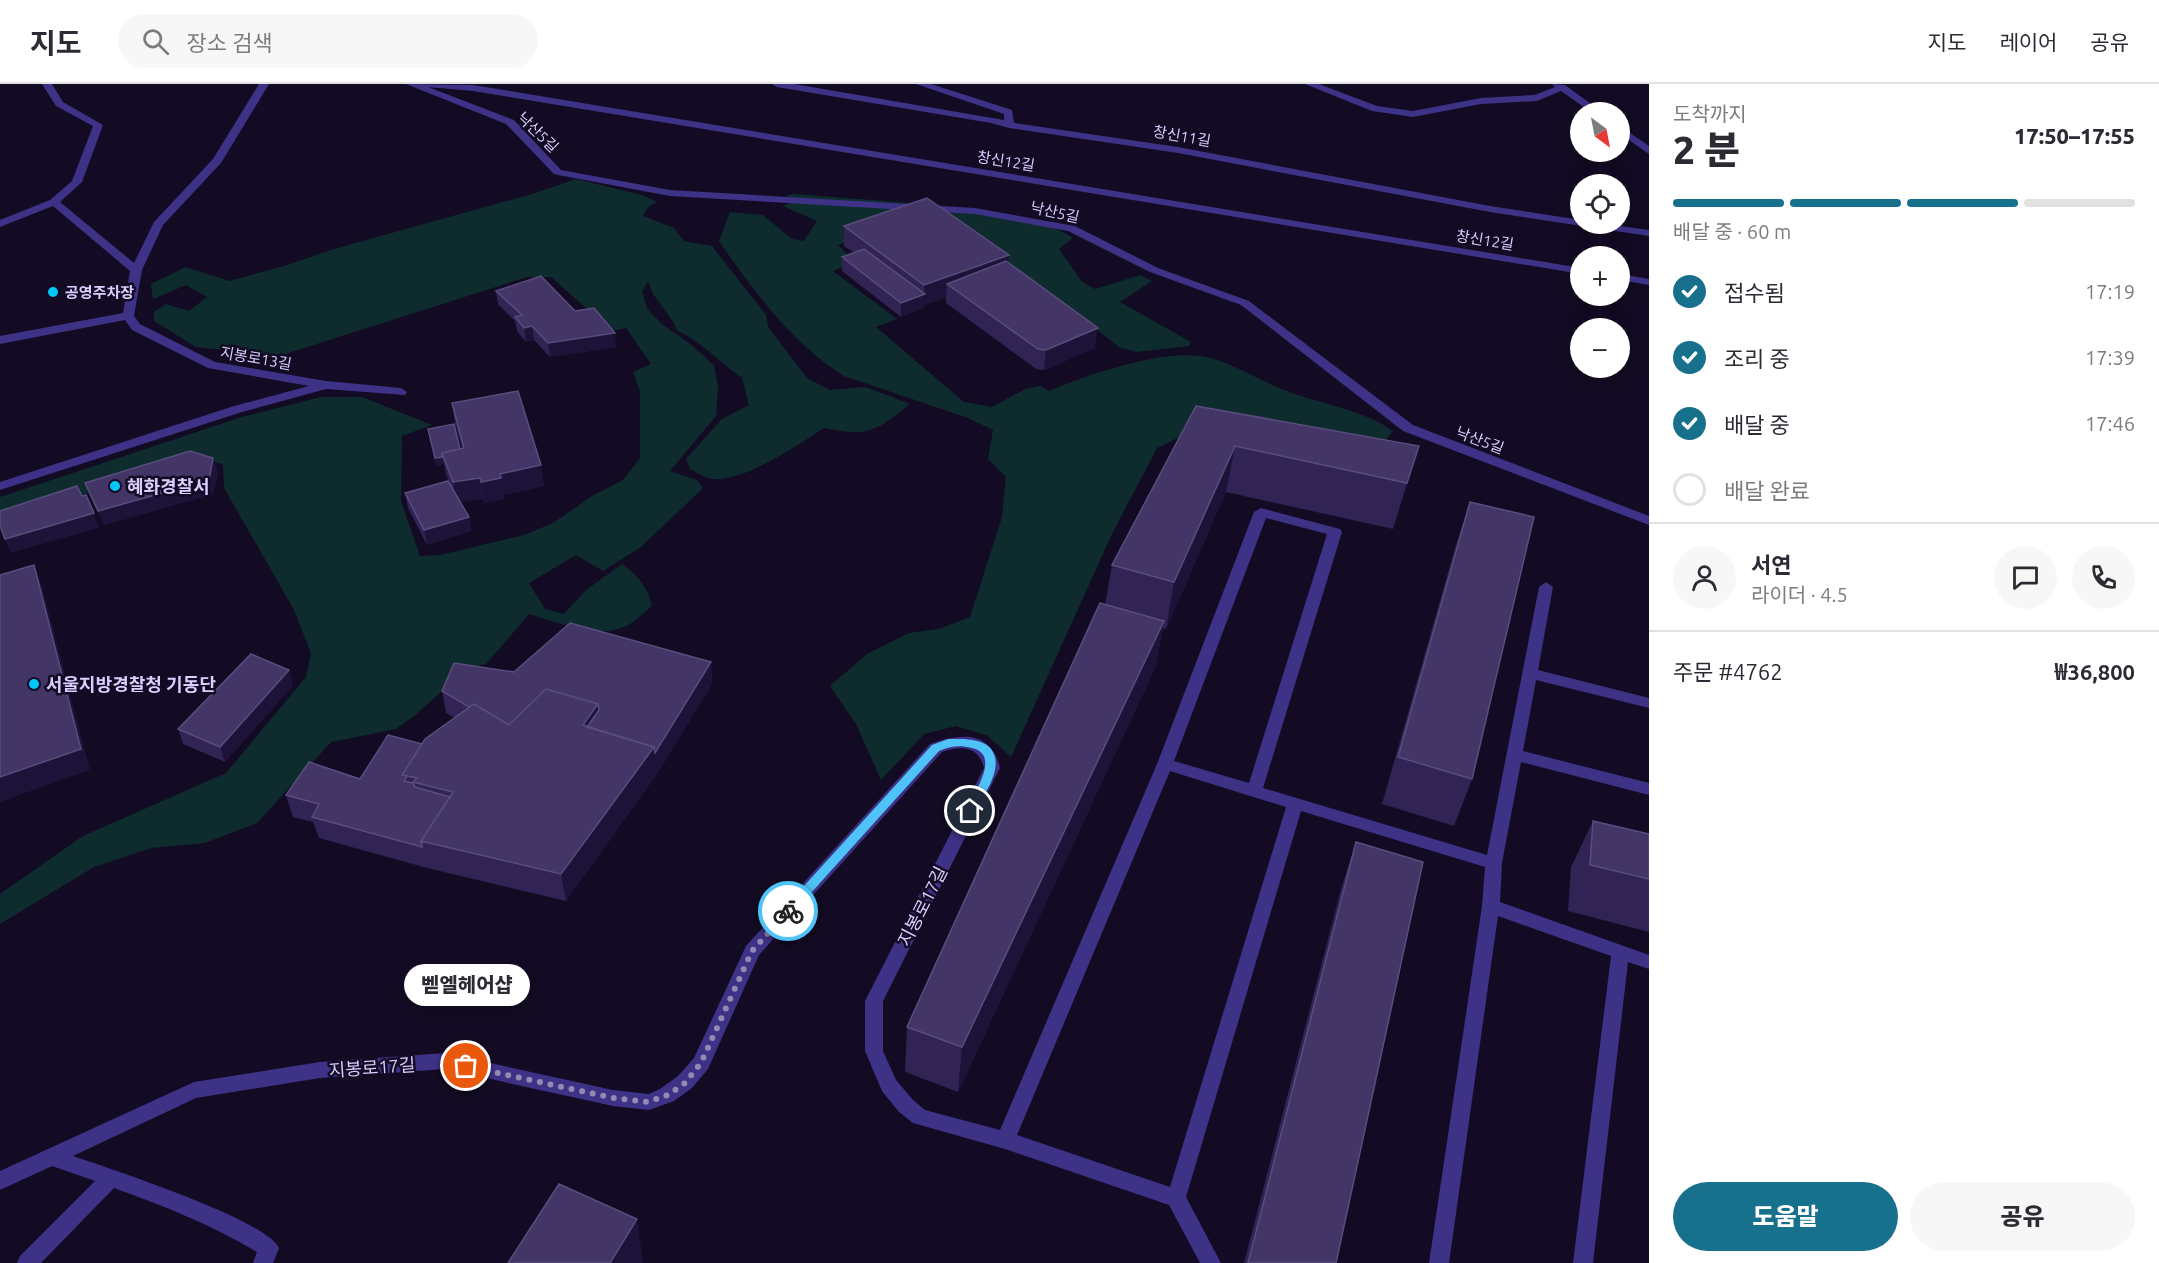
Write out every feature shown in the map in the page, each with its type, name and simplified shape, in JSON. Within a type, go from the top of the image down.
[{"type":"street","points":[[0,224],[54,202],[77,182],[98,125],[59,104],[47,84]]},
{"type":"street","points":[[0,339],[128,316],[136,270],[158,224],[217,160],[264,84]]},
{"type":"street","name":"낙산5길","points":[[411,84],[510,122],[558,172],[670,193],[975,211],[1071,228],[1154,270],[1245,303],[1408,428],[1649,521]]},
{"type":"street","name":"창신12길","points":[[425,84],[496,92],[1570,269]]},
{"type":"street","name":"창신11길","points":[[777,84],[992,120],[1009,125],[1178,150],[1570,221]]},
{"type":"street","points":[[921,84],[1009,112],[1009,125]]},
{"type":"street","points":[[1310,84],[1375,110],[1413,114],[1480,101],[1537,98],[1560,85],[1583,102]]},
{"type":"street","points":[[1630,137],[1649,151]]},
{"type":"street","points":[[54,202],[136,270]]},
{"type":"street","points":[[1630,230],[1649,233]]},
{"type":"street","points":[[1630,279],[1649,282]]},
{"type":"street","name":"지봉로13길","points":[[128,316],[136,327],[212,365],[326,385]]},
{"type":"street","points":[[326,385],[401,392]]},
{"type":"street","name":"지봉로13길","points":[[0,486],[238,409],[326,385]]},
{"type":"street","points":[[1211,1263],[1176,1198],[1005,1140],[1165,764],[1261,512],[1335,532],[1254,792]]},
{"type":"street","points":[[1439,1263],[1491,906],[1494,862],[1546,587]]},
{"type":"street","points":[[1530,673],[1649,703]]},
{"type":"street","name":"지봉로17길","points":[[0,1181],[194,1090],[320,1070],[445,1061],[613,1098],[648,1102],[668,1095],[685,1083],[701,1063],[752,951],[936,748],[948,743],[965,742],[983,747],[990,756],[992,768],[874,1001],[874,1051],[889,1085],[906,1106],[921,1117],[1005,1140]]},
{"type":"street","points":[[1514,755],[1649,789]]},
{"type":"street","points":[[1165,764],[1494,862]]},
{"type":"street","points":[[1176,1198],[1295,804]]},
{"type":"street","points":[[1491,906],[1649,962]]},
{"type":"street","points":[[1583,1263],[1620,951]]},
{"type":"street","points":[[51,1157],[189,1208],[248,1234],[269,1248],[263,1263]]},
{"type":"street","points":[[27,1263],[111,1178]]},
{"type":"green space","points":[[576,179],[642,195],[657,202],[648,207],[643,216],[674,228],[684,241],[712,246],[766,315],[768,327],[807,378],[830,390],[866,387],[910,404],[888,421],[870,430],[851,432],[824,428],[772,460],[742,474],[715,479],[702,476],[690,469],[686,459],[722,419],[749,405],[742,378],[702,346],[676,330],[674,323],[653,294],[648,281],[642,292],[648,310],[714,365],[718,387],[716,416],[670,471],[697,480],[703,488],[641,547],[603,571],[576,555],[529,583],[545,609],[564,614],[586,590],[622,564],[642,582],[652,606],[626,626],[603,631],[577,628],[529,614],[486,664],[467,669],[413,717],[396,729],[331,742],[257,823],[205,843],[151,848],[94,867],[0,924],[0,894],[83,836],[226,773],[306,677],[311,653],[294,610],[224,488],[223,464],[199,459],[99,489],[0,523],[0,497],[242,417],[321,397],[362,397],[432,425],[402,436],[401,501],[420,556],[440,555],[524,535],[553,523],[592,496],[623,480],[640,458],[640,391],[633,372],[651,364],[626,328],[612,331],[551,277],[527,277],[279,356],[196,347],[154,321],[154,312],[166,304],[189,311],[207,297],[186,285],[153,299],[151,284],[186,267],[229,281],[532,194]]},
{"type":"green space","points":[[786,195],[911,203],[1033,223],[1059,230],[1073,238],[1059,249],[1082,282],[1095,289],[1140,275],[1152,281],[1120,302],[1191,342],[1189,346],[1136,352],[1119,347],[1086,321],[926,214],[838,245],[856,262],[833,271],[897,319],[876,327],[964,402],[992,407],[1025,389],[1040,386],[1049,391],[1131,363],[1154,358],[1196,356],[1214,359],[1295,394],[1358,413],[1393,431],[1383,444],[1363,444],[1286,422],[1252,418],[1196,429],[1157,448],[1112,534],[1011,757],[988,736],[956,726],[924,734],[881,780],[856,724],[830,686],[867,654],[909,633],[939,629],[970,617],[1002,517],[1006,477],[988,459],[993,430],[968,418],[844,376],[825,363],[791,332],[746,278],[719,241],[730,212],[763,215],[792,239],[804,241],[817,221],[783,206],[794,202]]},
{"type":"building","points":[[927,198],[1009,255],[924,285],[844,226]]},
{"type":"building","points":[[864,249],[925,294],[901,303],[842,257]]},
{"type":"building","points":[[1006,261],[1098,328],[1046,350],[1038,349],[947,284]]},
{"type":"building","points":[[541,276],[575,311],[594,308],[615,333],[548,343],[532,326],[524,328],[515,317],[522,315],[496,291]]},
{"type":"building","points":[[518,391],[541,465],[500,474],[501,478],[481,482],[480,478],[453,482],[442,453],[464,448],[452,403]]},
{"type":"building","points":[[1196,406],[1419,446],[1407,483],[1235,446],[1174,582],[1112,565]]},
{"type":"building","points":[[454,424],[460,449],[442,453],[442,457],[435,458],[428,429]]},
{"type":"building","points":[[190,451],[213,458],[209,480],[98,511],[85,483]]},
{"type":"building","points":[[448,481],[469,517],[424,530],[405,493]]},
{"type":"building","points":[[77,486],[82,496],[86,495],[94,513],[5,539],[0,526],[0,511]]},
{"type":"building","points":[[1470,502],[1534,517],[1472,779],[1398,757]]},
{"type":"building","name":"서울지방경찰청 기동단","points":[[34,565],[81,749],[0,777],[0,575]]},
{"type":"building","points":[[1100,603],[1164,621],[962,1047],[907,1027]]},
{"type":"building","points":[[570,623],[711,662],[655,753],[654,747],[587,727],[599,710],[598,704],[546,689],[509,725],[474,704],[469,707],[442,691],[454,663],[514,672]]},
{"type":"building","points":[[251,654],[289,670],[220,747],[178,729]]},
{"type":"building","points":[[546,689],[598,704],[583,725],[654,747],[561,874],[421,841],[453,792],[413,782],[417,778],[402,775],[425,739],[474,704],[509,725]]},
{"type":"building","points":[[388,735],[422,744],[402,775],[407,776],[404,781],[413,783],[415,787],[450,797],[421,841],[422,847],[312,817],[319,804],[286,795],[309,762],[360,779]]},
{"type":"building","points":[[1593,821],[1649,834],[1649,879],[1590,865]]},
{"type":"building","points":[[1356,842],[1423,862],[1336,1263],[1248,1263]]},
{"type":"building","points":[[559,1184],[637,1219],[610,1263],[508,1263]]},
{"type":"way so far","points":[[466,1066],[613,1098],[648,1102],[668,1095],[685,1083],[701,1063],[752,951],[788,911]]},
{"type":"place","name":"공영주차장","points":[[53,292]]},
{"type":"place","name":"혜화경찰서","points":[[115,486]]},
{"type":"place","name":"서울지방경찰청 기동단","points":[[34,684]]},
{"type":"place","name":"벧엘헤어샵","points":[[466,1066]]},
{"type":"route","points":[[788,911],[936,748],[948,743],[965,742],[983,747],[990,756],[992,768],[970,811]]}]
